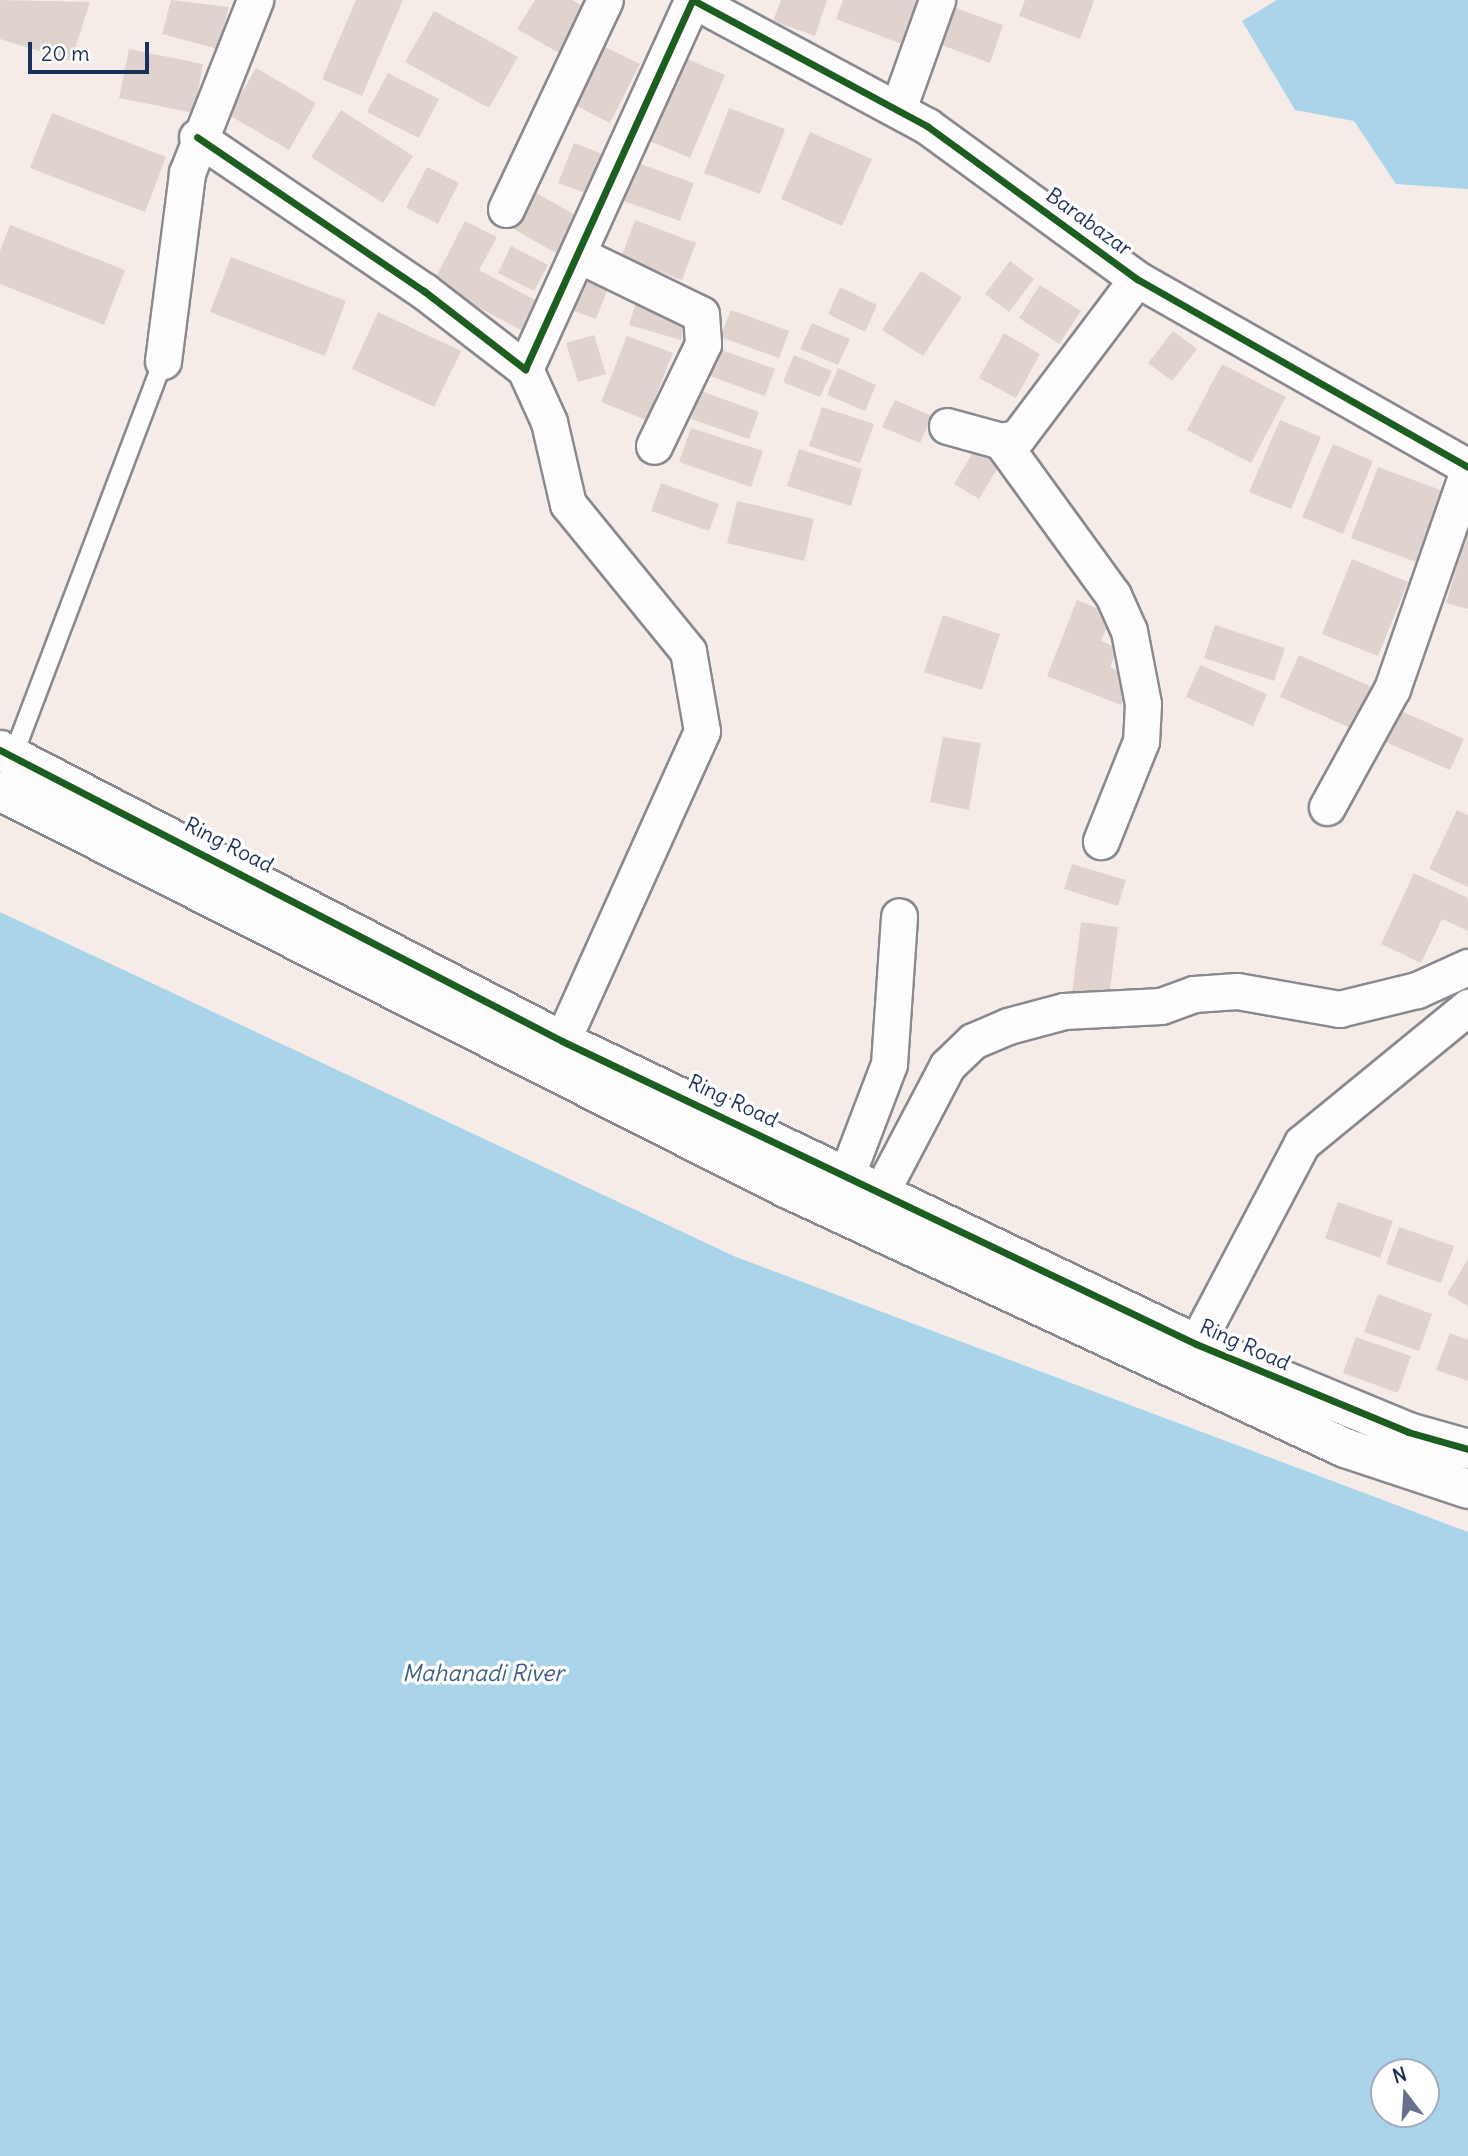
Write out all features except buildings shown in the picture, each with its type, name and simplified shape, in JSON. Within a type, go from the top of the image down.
[{"type":"street","points":[[163,361],[176,240],[197,137],[255,0]]},
{"type":"street","points":[[506,209],[605,0]]},
{"type":"street","points":[[525,369],[581,256],[692,0]]},
{"type":"street","name":"Barabazar","points":[[692,0],[898,109],[1137,279],[1468,469]]},
{"type":"street","points":[[898,109],[937,0]]},
{"type":"street","points":[[197,137],[424,291],[525,369],[549,422],[568,504],[688,651],[702,731],[562,1041]]},
{"type":"street","points":[[581,256],[701,314],[703,344],[654,446]]},
{"type":"street","points":[[947,426],[1001,441],[1017,438],[1034,420],[1137,279]]},
{"type":"street","points":[[1001,441],[1112,595],[1129,631],[1143,704],[1141,741],[1101,841]]},
{"type":"street","points":[[1327,807],[1392,689],[1468,469]]},
{"type":"street","name":"Ring Road","points":[[6,753],[562,1041],[847,1174],[1196,1344],[1408,1432],[1468,1449]]},
{"type":"street","points":[[0,791],[786,1188],[1345,1448],[1468,1489]]},
{"type":"street","points":[[847,1174],[889,1064],[900,916]]},
{"type":"street","points":[[882,1191],[947,1066],[973,1041],[1008,1026],[1064,1011],[1161,1006],[1194,994],[1237,990],[1339,1009],[1417,990],[1468,967]]},
{"type":"street","points":[[1196,1344],[1302,1143],[1468,1007]]},
{"type":"lane","points":[[6,753],[163,361]]},
{"type":"water","points":[[1277,0],[1468,0],[1468,189],[1396,184],[1354,121],[1295,110],[1242,21]]},
{"type":"water","name":"Mahanadi River","points":[[0,912],[736,1257],[1468,1532],[1468,2156],[0,2156]]},
{"type":"cycle path","points":[[197,137],[424,291],[525,369],[692,0]]},
{"type":"cycle path","points":[[693,0],[927,126],[1137,279],[1468,467]]},
{"type":"cycle path","points":[[0,750],[562,1041],[1196,1344],[1408,1432],[1468,1449]]}]
